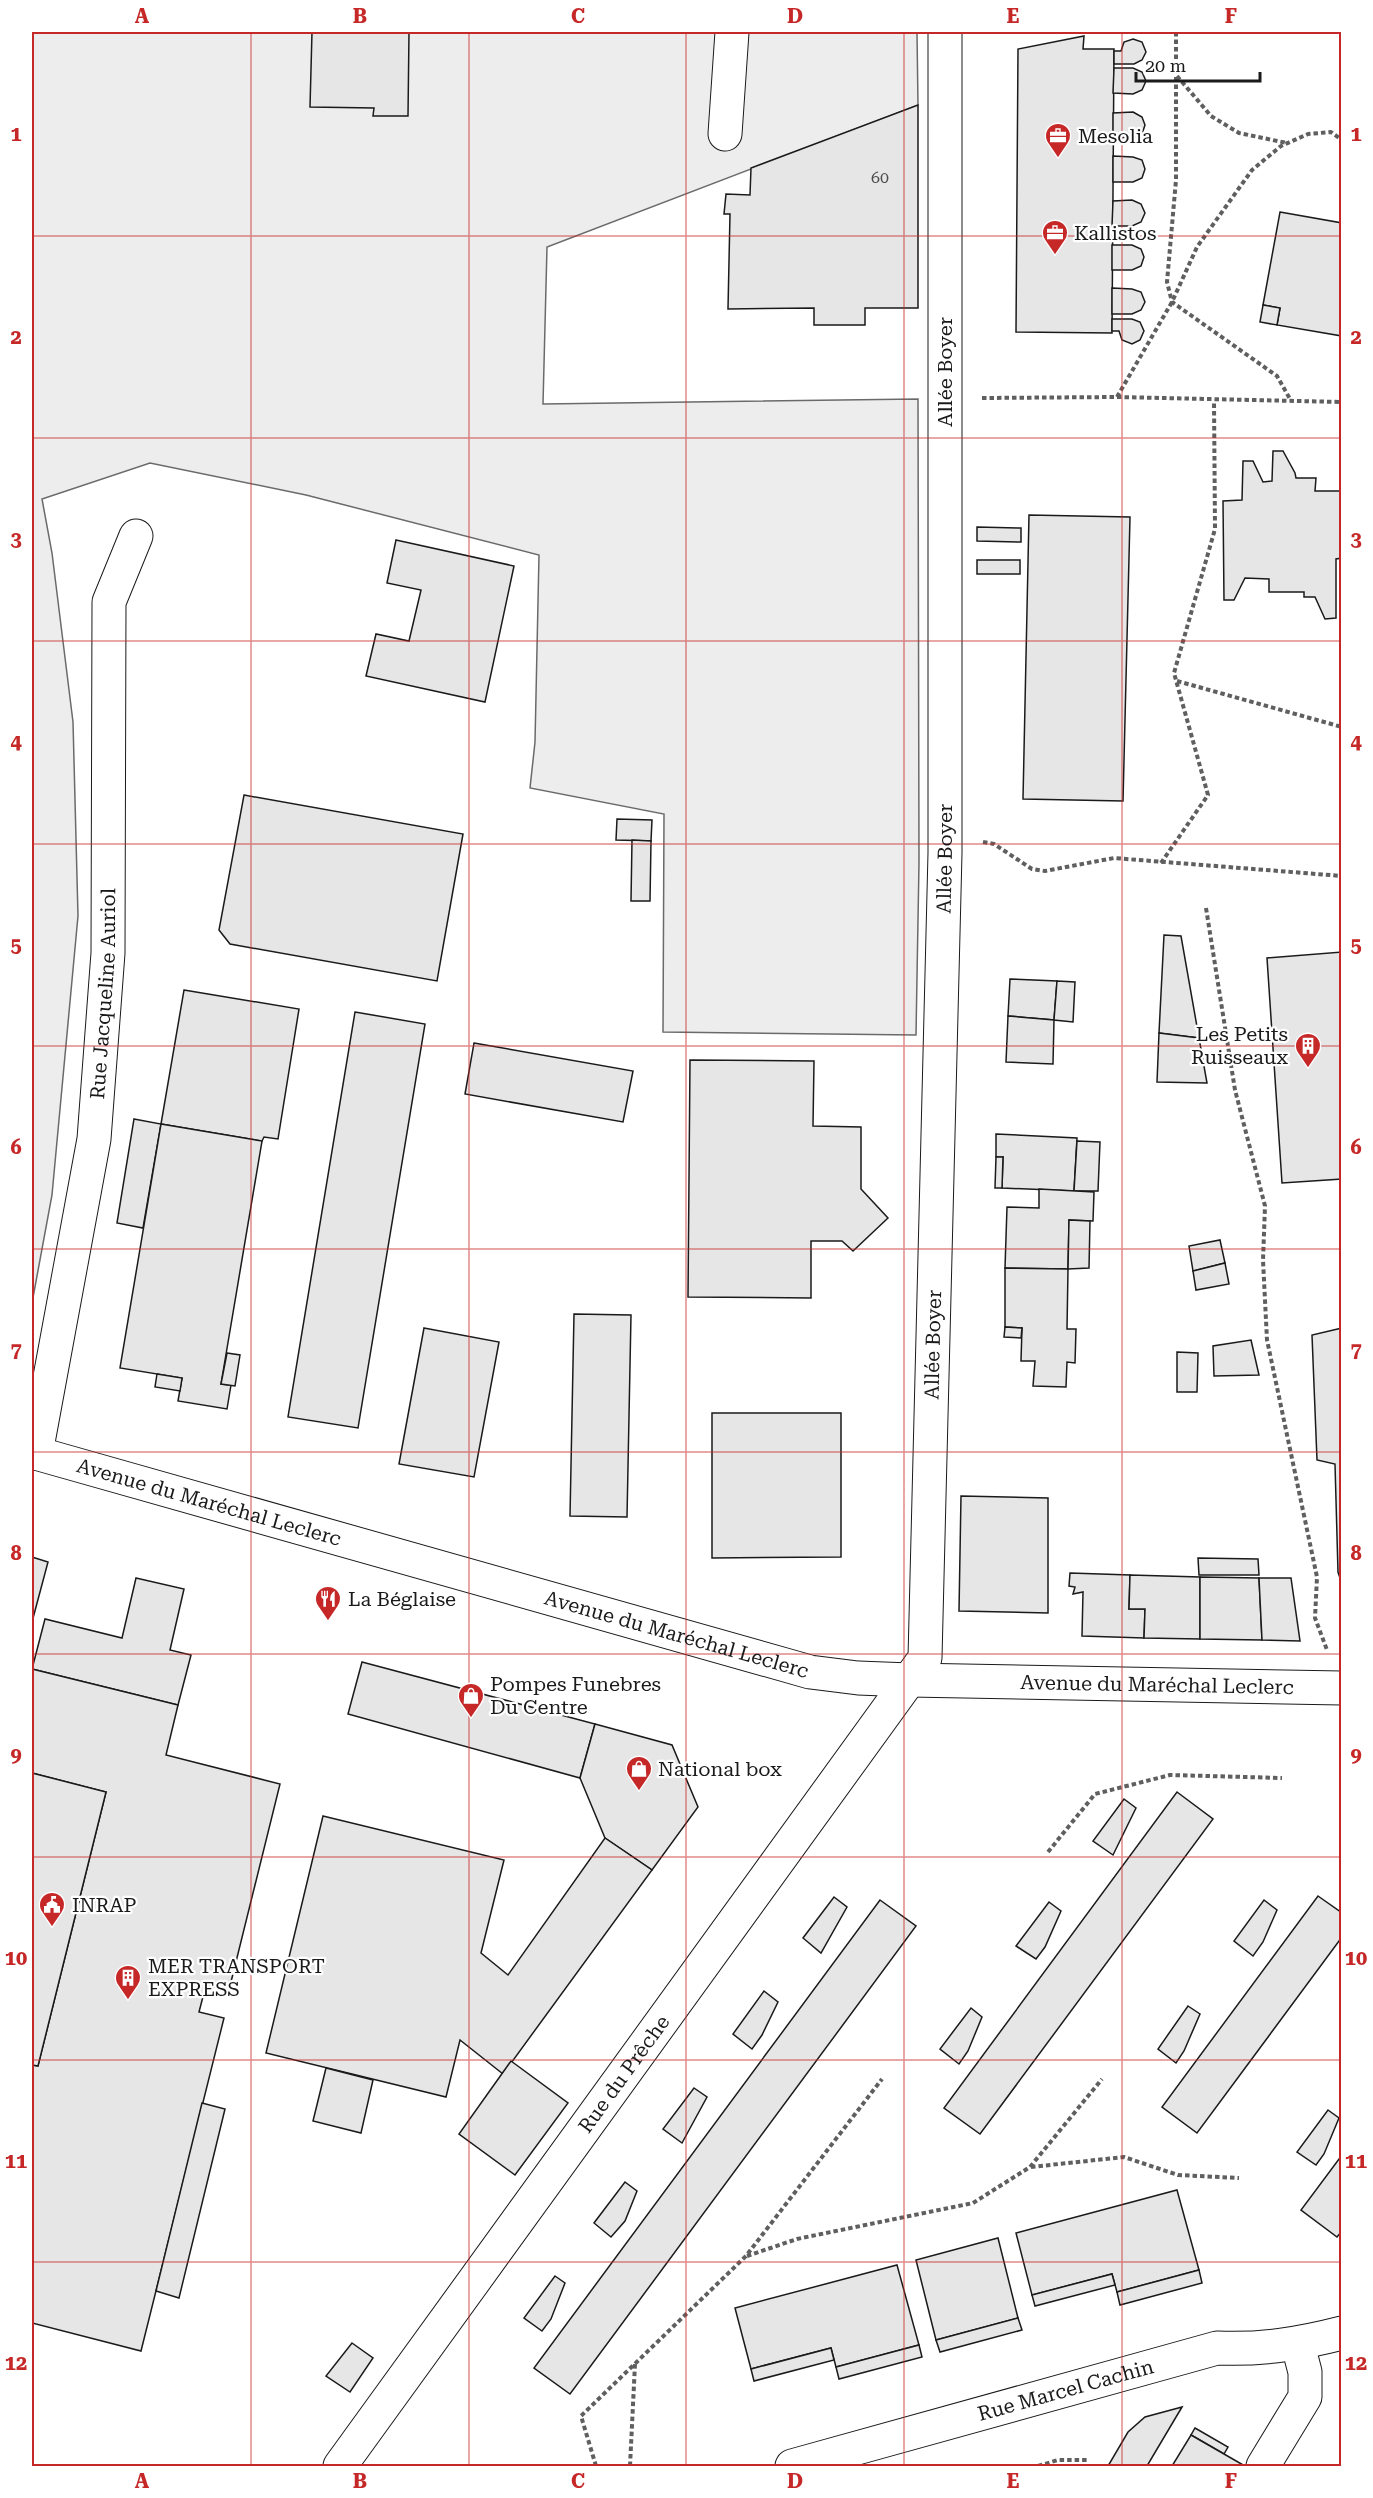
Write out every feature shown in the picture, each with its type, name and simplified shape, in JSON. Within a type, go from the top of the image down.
[{"type":"street","points":[[725,134],[732,32]]},
{"type":"street","name":"Allée Boyer","points":[[910,1680],[925,1658],[927,1643],[945,838],[945,32]]},
{"type":"street","name":"Rue Jacqueline Auriol","points":[[34,1452],[94,1139],[108,953],[109,602],[136,536]]},
{"type":"street","name":"Avenue du Maréchal Leclerc","points":[[34,1452],[810,1672],[858,1678],[910,1680],[1341,1688]]},
{"type":"street","name":"Rue du Prêche","points":[[339,2466],[910,1680]]},
{"type":"street","name":"Rue Marcel Cachin","points":[[792,2466],[1217,2348],[1253,2350],[1298,2345],[1341,2333]]},
{"type":"street","points":[[1263,2466],[1305,2397],[1305,2372],[1298,2345]]},
{"type":"path","points":[[1176,32],[1176,180],[1167,282],[1172,302],[1277,376],[1290,399]]},
{"type":"path","points":[[1177,76],[1210,116],[1239,133],[1287,143]]},
{"type":"path","points":[[1117,397],[1172,302],[1197,247],[1252,170],[1287,143],[1308,134],[1331,132],[1341,140]]},
{"type":"path","points":[[945,399],[1117,397],[1214,401],[1290,399],[1341,402]]},
{"type":"path","points":[[1161,863],[1208,795],[1174,673],[1215,529],[1214,401]]},
{"type":"path","points":[[1176,681],[1341,727]]},
{"type":"path","points":[[945,838],[994,844],[1032,869],[1045,871],[1114,858],[1341,876]]},
{"type":"path","points":[[1206,908],[1235,1090],[1265,1206],[1263,1260],[1267,1340],[1317,1577],[1315,1618],[1330,1657]]},
{"type":"path","points":[[1048,1852],[1095,1794],[1170,1775],[1282,1778]]},
{"type":"path","points":[[596,2466],[581,2416],[746,2256],[882,2079]]},
{"type":"path","points":[[746,2256],[797,2239],[973,2204],[1030,2167],[1102,2079]]},
{"type":"path","points":[[1030,2167],[1124,2157],[1178,2175],[1239,2178]]},
{"type":"path","points":[[630,2466],[635,2364]]},
{"type":"path","points":[[1038,2466],[1058,2460],[1087,2460]]},
{"type":"shaded area","points":[[32,32],[917,32],[918,105],[547,247],[543,404],[918,399],[919,863],[916,1035],[663,1032],[664,814],[530,788],[535,742],[539,555],[306,495],[150,463],[42,499],[52,553],[73,722],[78,916],[52,1195],[32,1303]]},
{"type":"building","points":[[312,32],[409,32],[408,116],[373,116],[374,108],[310,107]]},
{"type":"building","points":[[1084,36],[1083,49],[1114,49],[1112,333],[1016,332],[1018,49]]},
{"type":"building","points":[[1133,39],[1142,42],[1146,52],[1142,60],[1134,64],[1114,64],[1114,51],[1121,51],[1124,42]]},
{"type":"building","points":[[1114,68],[1133,68],[1142,72],[1146,81],[1142,90],[1133,94],[1113,93]]},
{"type":"building","points":[[918,105],[918,308],[865,308],[865,325],[814,325],[814,308],[728,309],[730,214],[724,214],[726,194],[750,195],[751,168]]},
{"type":"building","points":[[1133,112],[1142,117],[1145,125],[1142,134],[1113,138],[1113,113]]},
{"type":"building","points":[[1113,156],[1142,160],[1145,169],[1142,178],[1133,182],[1113,182]]},
{"type":"building","points":[[1132,200],[1141,204],[1145,213],[1141,222],[1132,226],[1112,226],[1113,201]]},
{"type":"building","points":[[1280,212],[1342,223],[1342,336],[1277,325],[1280,308],[1263,305]]},
{"type":"building","points":[[1112,245],[1132,245],[1141,249],[1144,257],[1141,266],[1132,270],[1112,270]]},
{"type":"building","points":[[1112,288],[1141,292],[1145,302],[1141,310],[1132,314],[1112,314]]},
{"type":"building","points":[[1263,305],[1280,308],[1277,325],[1260,322]]},
{"type":"building","points":[[1112,319],[1132,319],[1140,322],[1144,331],[1140,340],[1132,344],[1122,340],[1119,331],[1112,331]]},
{"type":"building","points":[[1273,451],[1283,451],[1296,478],[1316,478],[1315,491],[1342,491],[1342,558],[1336,559],[1336,618],[1325,619],[1315,597],[1304,597],[1304,592],[1269,592],[1269,579],[1245,578],[1234,600],[1224,600],[1223,501],[1242,500],[1243,461],[1253,461],[1263,482],[1272,481]]},
{"type":"building","points":[[1029,515],[1130,517],[1123,801],[1023,799]]},
{"type":"building","points":[[977,527],[1021,528],[1021,542],[977,541]]},
{"type":"building","points":[[396,540],[514,566],[485,702],[366,676],[376,634],[409,641],[421,590],[387,583]]},
{"type":"building","points":[[977,560],[1020,560],[1020,574],[977,574]]},
{"type":"building","points":[[244,795],[463,834],[437,981],[230,944],[219,930]]},
{"type":"building","points":[[617,819],[652,820],[651,841],[616,840]]},
{"type":"building","points":[[632,840],[651,841],[650,901],[631,901]]},
{"type":"building","points":[[1164,935],[1181,936],[1199,1038],[1159,1033]]},
{"type":"building","name":"Les Petits Ruisseaux","points":[[1342,952],[1342,1179],[1282,1183],[1267,958]]},
{"type":"building","points":[[1010,979],[1057,981],[1054,1020],[1008,1016]]},
{"type":"building","points":[[1057,981],[1075,982],[1073,1022],[1054,1020]]},
{"type":"building","points":[[184,990],[299,1009],[278,1139],[264,1137],[262,1141],[161,1124]]},
{"type":"building","points":[[355,1012],[425,1024],[358,1428],[288,1417]]},
{"type":"building","points":[[1008,1016],[1054,1020],[1053,1064],[1006,1062]]},
{"type":"building","points":[[1159,1033],[1199,1038],[1207,1083],[1157,1082]]},
{"type":"building","points":[[474,1043],[633,1071],[623,1122],[465,1094]]},
{"type":"building","points":[[690,1060],[814,1061],[813,1126],[861,1127],[861,1189],[888,1218],[853,1251],[842,1241],[811,1241],[811,1298],[688,1297]]},
{"type":"building","points":[[134,1119],[161,1124],[143,1228],[117,1223]]},
{"type":"building","points":[[161,1124],[262,1141],[221,1384],[231,1385],[227,1409],[178,1401],[182,1378],[120,1368]]},
{"type":"building","points":[[996,1134],[1077,1138],[1074,1191],[1002,1188],[1003,1157],[996,1157]]},
{"type":"building","points":[[1077,1141],[1100,1142],[1098,1191],[1074,1191]]},
{"type":"building","points":[[996,1157],[1003,1157],[1002,1188],[995,1188]]},
{"type":"building","points":[[1039,1189],[1094,1192],[1093,1221],[1069,1220],[1068,1269],[1005,1268],[1007,1207],[1039,1208]]},
{"type":"building","points":[[1069,1220],[1090,1221],[1089,1268],[1068,1269]]},
{"type":"building","points":[[1220,1240],[1225,1263],[1193,1271],[1189,1246]]},
{"type":"building","points":[[1225,1263],[1229,1284],[1196,1290],[1193,1271]]},
{"type":"building","points":[[1005,1268],[1068,1269],[1067,1329],[1076,1329],[1075,1363],[1067,1362],[1066,1387],[1033,1386],[1035,1361],[1021,1361],[1022,1328],[1005,1327]]},
{"type":"building","points":[[574,1314],[631,1315],[627,1517],[570,1516]]},
{"type":"building","points":[[1005,1327],[1022,1328],[1021,1338],[1004,1337]]},
{"type":"building","points":[[424,1328],[499,1342],[474,1477],[399,1464]]},
{"type":"building","points":[[1342,1328],[1342,1584],[1338,1572],[1335,1464],[1317,1460],[1312,1335]]},
{"type":"building","points":[[1251,1340],[1259,1375],[1214,1376],[1213,1346]]},
{"type":"building","points":[[1177,1352],[1198,1353],[1197,1392],[1177,1392]]},
{"type":"building","points":[[227,1353],[240,1355],[235,1386],[221,1384]]},
{"type":"building","points":[[157,1374],[182,1378],[180,1391],[155,1387]]},
{"type":"building","points":[[712,1413],[841,1413],[841,1557],[712,1558]]},
{"type":"building","points":[[961,1496],[1048,1498],[1048,1613],[959,1611]]},
{"type":"building","points":[[32,1557],[48,1562],[32,1622]]},
{"type":"building","points":[[1198,1558],[1258,1559],[1259,1575],[1199,1575]]},
{"type":"building","points":[[1070,1573],[1130,1575],[1129,1609],[1145,1609],[1144,1638],[1082,1636],[1083,1592],[1073,1594],[1075,1587],[1069,1586]]},
{"type":"building","points":[[1130,1575],[1200,1577],[1200,1639],[1144,1638],[1145,1609],[1129,1609]]},
{"type":"building","points":[[1200,1577],[1259,1578],[1262,1640],[1200,1639]]},
{"type":"building","points":[[136,1578],[184,1589],[170,1650],[191,1655],[178,1705],[32,1669],[45,1619],[122,1638]]},
{"type":"building","points":[[1259,1578],[1291,1578],[1300,1641],[1262,1640]]},
{"type":"building","name":"Pompes Funebres Du Centre","points":[[362,1662],[595,1724],[580,1778],[348,1714]]},
{"type":"building","name":"MER TRANSPORT EXPRESS","points":[[32,1669],[178,1705],[166,1755],[280,1784],[229,1990],[206,1985],[199,2012],[224,2018],[141,2351],[32,2323],[32,2065],[38,2066],[106,1792],[32,1773]]},
{"type":"building","name":"National box","points":[[595,1724],[672,1745],[698,1807],[652,1870],[605,1838],[580,1778]]},
{"type":"building","name":"INRAP","points":[[32,1773],[106,1792],[38,2066],[32,2065]]},
{"type":"building","points":[[1177,1792],[1213,1819],[980,2134],[944,2108]]},
{"type":"building","points":[[1124,1799],[1136,1808],[1113,1855],[1093,1841]]},
{"type":"building","points":[[323,1816],[504,1860],[481,1953],[508,1975],[605,1838],[652,1870],[503,2074],[460,2040],[446,2097],[266,2053]]},
{"type":"building","points":[[1318,1896],[1342,1913],[1342,1937],[1197,2133],[1162,2107]]},
{"type":"building","points":[[834,1897],[847,1907],[821,1953],[803,1938]]},
{"type":"building","points":[[880,1900],[916,1926],[570,2394],[534,2368]]},
{"type":"building","points":[[1264,1900],[1277,1910],[1263,1942],[1253,1956],[1234,1941]]},
{"type":"building","points":[[1049,1902],[1061,1911],[1045,1947],[1036,1959],[1016,1946]]},
{"type":"building","points":[[764,1991],[778,2002],[762,2035],[752,2049],[733,2034]]},
{"type":"building","points":[[1188,2006],[1200,2014],[1184,2051],[1176,2063],[1158,2049]]},
{"type":"building","points":[[971,2008],[982,2017],[968,2051],[959,2064],[940,2049]]},
{"type":"building","points":[[511,2061],[568,2103],[515,2175],[459,2134]]},
{"type":"building","points":[[326,2068],[373,2080],[361,2133],[313,2121]]},
{"type":"building","points":[[694,2088],[707,2097],[682,2143],[663,2129]]},
{"type":"building","points":[[202,2103],[225,2109],[179,2298],[156,2291]]},
{"type":"building","points":[[1328,2110],[1339,2118],[1324,2154],[1316,2165],[1297,2152]]},
{"type":"building","points":[[1342,2155],[1342,2231],[1337,2237],[1301,2210]]},
{"type":"building","points":[[625,2182],[637,2191],[625,2221],[611,2237],[594,2223]]},
{"type":"building","points":[[1177,2190],[1199,2270],[1117,2292],[1112,2274],[1032,2295],[1016,2233]]},
{"type":"building","points":[[998,2238],[1018,2318],[936,2340],[916,2260]]},
{"type":"building","points":[[897,2265],[919,2345],[836,2367],[831,2348],[751,2369],[735,2308]]},
{"type":"building","points":[[1199,2270],[1202,2283],[1120,2305],[1117,2292]]},
{"type":"building","points":[[1112,2274],[1115,2285],[1035,2306],[1032,2295]]},
{"type":"building","points":[[555,2276],[565,2283],[551,2319],[542,2331],[524,2318]]},
{"type":"building","points":[[1018,2318],[1022,2330],[940,2352],[936,2340]]},
{"type":"building","points":[[352,2343],[373,2358],[350,2392],[326,2376]]},
{"type":"building","points":[[919,2345],[922,2357],[839,2379],[836,2367]]},
{"type":"building","points":[[831,2348],[834,2360],[754,2381],[751,2369]]},
{"type":"building","points":[[1182,2407],[1147,2466],[1108,2466],[1128,2432],[1145,2417]]},
{"type":"building","points":[[1195,2428],[1228,2447],[1224,2454],[1191,2435]]},
{"type":"building","points":[[1191,2435],[1224,2454],[1245,2466],[1172,2466]]},
{"type":"place","name":"Mesolia","points":[[1058,159]]},
{"type":"place","name":"Kallistos","points":[[1055,256]]},
{"type":"place","name":"Les Petits Ruisseaux","points":[[1308,1069]]},
{"type":"place","name":"La Béglaise","points":[[328,1622]]},
{"type":"place","name":"Pompes Funebres Du Centre","points":[[471,1719]]},
{"type":"place","name":"National box","points":[[639,1792]]},
{"type":"place","name":"INRAP","points":[[52,1928]]},
{"type":"place","name":"MER TRANSPORT EXPRESS","points":[[128,2001]]}]
